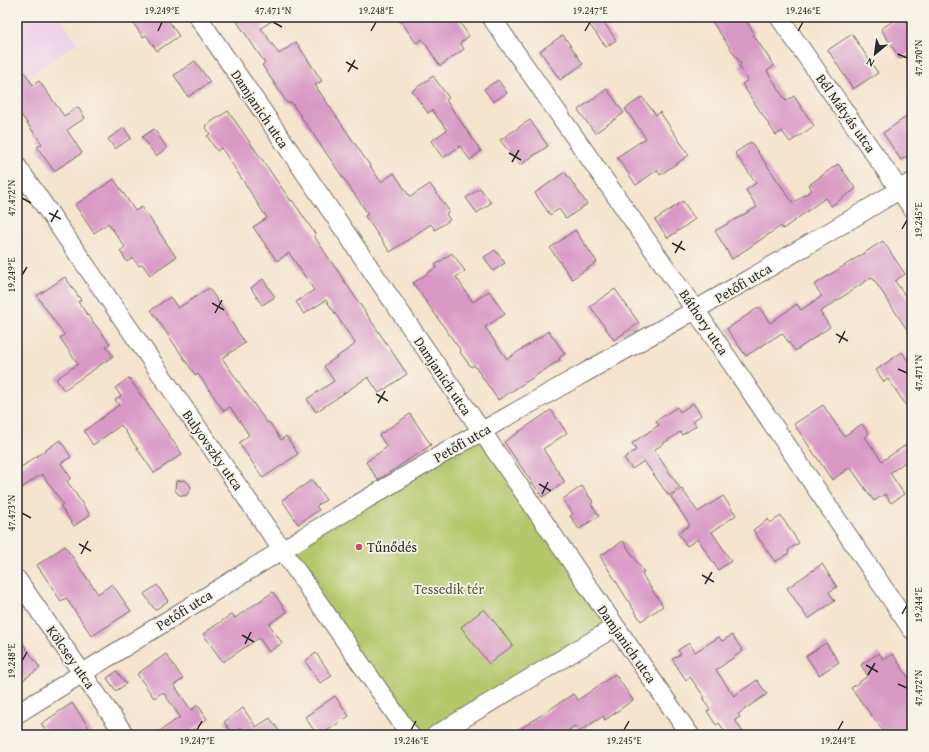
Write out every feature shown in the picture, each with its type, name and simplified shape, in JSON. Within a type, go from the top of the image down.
[{"type":"street","name":"Damjanich utca","points":[[198,17],[690,735]]},
{"type":"street","name":"Báthory utca","points":[[491,17],[696,311],[912,630]]},
{"type":"street","name":"Bél Mátyás utca","points":[[779,17],[906,186],[912,208]]},
{"type":"street","name":"Bulyovszky utca","points":[[17,166],[410,735]]},
{"type":"street","name":"Petőfi utca","points":[[17,714],[282,550],[481,432],[696,311],[906,186]]},
{"type":"street","name":"Kölcsey utca","points":[[17,580],[125,735]]},
{"type":"street","points":[[436,735],[615,627]]},
{"type":"shaded area","points":[[17,17],[60,17],[77,43],[17,84]]},
{"type":"green space","name":"Tessedik tér","points":[[481,432],[615,627],[436,735],[410,735],[282,550]]},
{"type":"building","points":[[141,17],[166,17],[179,36],[157,51],[146,35],[143,37],[133,23]]},
{"type":"building","points":[[234,17],[278,17],[261,28],[279,54],[296,42],[322,81],[315,85],[381,182],[394,173],[410,197],[430,184],[449,211],[446,214],[450,220],[435,230],[431,224],[390,252],[365,216],[368,214],[291,102],[288,104],[262,65],[265,63]]},
{"type":"building","points":[[398,17],[456,17],[469,36],[460,43],[464,49],[440,66],[422,39],[416,43]]},
{"type":"building","points":[[584,17],[600,17],[616,40],[606,47]]},
{"type":"building","points":[[709,17],[744,17],[754,33],[753,34],[774,66],[767,71],[786,101],[794,96],[814,126],[790,142],[782,131],[776,135],[742,84],[748,80],[739,66],[741,64]]},
{"type":"building","points":[[899,17],[904,17],[912,29],[912,51],[900,59],[881,29]]},
{"type":"building","points":[[852,34],[878,73],[853,89],[828,50]]},
{"type":"building","points":[[563,35],[583,64],[560,80],[540,51]]},
{"type":"building","points":[[17,61],[33,85],[39,81],[64,116],[78,107],[85,118],[67,130],[82,153],[54,171],[37,147],[42,144],[17,109]]},
{"type":"building","points":[[195,61],[210,82],[188,97],[174,75]]},
{"type":"building","points":[[433,76],[449,98],[446,100],[481,151],[470,160],[460,146],[443,158],[431,141],[447,130],[432,110],[428,113],[412,91]]},
{"type":"building","points":[[498,80],[507,93],[493,102],[484,89]]},
{"type":"building","points":[[607,89],[624,113],[595,133],[578,110]]},
{"type":"building","points":[[642,97],[656,115],[660,112],[689,155],[660,175],[657,170],[636,185],[617,157],[646,138],[625,109]]},
{"type":"building","points":[[228,111],[316,235],[314,236],[407,374],[379,393],[368,377],[316,412],[307,399],[334,381],[324,366],[355,343],[326,300],[304,314],[296,302],[314,290],[289,253],[277,261],[253,227],[267,218],[225,153],[221,148],[217,151],[207,136],[210,134],[205,126]]},
{"type":"building","points":[[912,113],[912,153],[901,160],[883,133]]},
{"type":"building","points":[[530,120],[548,146],[520,165],[500,140]]},
{"type":"building","points":[[124,128],[131,138],[115,149],[108,139]]},
{"type":"building","points":[[154,129],[167,148],[156,156],[142,137]]},
{"type":"building","points":[[751,142],[793,203],[812,190],[809,185],[838,164],[856,189],[831,206],[825,198],[783,229],[781,226],[732,259],[715,231],[757,207],[746,190],[756,183],[735,153]]},
{"type":"building","points":[[565,172],[587,204],[566,219],[559,209],[550,215],[535,193]]},
{"type":"building","points":[[114,179],[135,211],[142,207],[176,257],[150,275],[142,264],[139,266],[133,258],[127,262],[120,251],[125,247],[108,223],[94,233],[75,205]]},
{"type":"building","points":[[480,188],[491,203],[477,213],[466,198]]},
{"type":"building","points":[[683,201],[695,219],[668,238],[655,220]]},
{"type":"building","points":[[575,230],[597,262],[572,279],[550,248]]},
{"type":"building","points":[[883,241],[905,274],[895,281],[912,306],[912,337],[872,277],[820,312],[830,327],[795,351],[782,333],[746,356],[727,329],[759,307],[770,323],[797,304],[801,310],[822,296],[814,285]]},
{"type":"building","points":[[495,250],[505,263],[493,271],[484,257]]},
{"type":"building","points":[[452,253],[465,271],[456,277],[473,302],[489,291],[505,314],[485,327],[507,359],[549,331],[565,354],[559,358],[560,360],[498,400],[474,365],[471,367],[460,352],[461,351],[413,283],[437,267],[435,265]]},
{"type":"building","points":[[65,277],[81,300],[78,302],[110,344],[106,346],[113,356],[64,390],[56,379],[78,364],[60,338],[64,335],[37,296]]},
{"type":"building","points":[[263,279],[275,297],[262,305],[251,288]]},
{"type":"building","points":[[209,288],[245,343],[222,358],[267,423],[269,422],[281,440],[286,436],[298,454],[263,478],[239,443],[249,435],[230,407],[224,411],[198,374],[196,376],[151,310],[170,297],[178,308]]},
{"type":"building","points":[[615,289],[639,323],[614,340],[590,306]]},
{"type":"building","points":[[902,352],[912,367],[912,414],[888,379],[884,382],[876,370]]},
{"type":"building","points":[[129,378],[182,454],[154,473],[121,425],[93,445],[84,431],[119,405],[115,400],[121,396],[115,388]]},
{"type":"building","points":[[693,403],[701,415],[693,421],[696,426],[682,435],[680,432],[654,450],[680,488],[669,496],[644,461],[632,469],[624,458],[636,450],[632,443],[659,425],[656,421],[677,407],[680,412]]},
{"type":"building","points":[[823,405],[844,436],[862,424],[869,434],[865,437],[882,461],[912,441],[912,457],[890,473],[904,494],[891,503],[885,494],[874,501],[850,467],[832,480],[794,424]]},
{"type":"building","points":[[551,410],[567,433],[543,449],[565,482],[542,497],[504,442]]},
{"type":"building","points":[[410,414],[431,445],[378,480],[366,462],[387,447],[379,435]]},
{"type":"building","points":[[60,440],[71,457],[61,463],[71,478],[67,481],[90,515],[74,526],[60,506],[63,504],[42,474],[17,491],[17,470]]},
{"type":"building","points":[[185,480],[191,488],[187,495],[182,496],[175,490],[176,481]]},
{"type":"building","points":[[312,480],[326,500],[316,506],[319,510],[298,524],[282,500]]},
{"type":"building","points":[[582,486],[593,502],[591,504],[599,516],[579,529],[570,516],[573,514],[563,499]]},
{"type":"building","points":[[682,489],[698,512],[723,496],[736,515],[712,532],[731,561],[718,570],[698,539],[687,546],[678,533],[690,525],[671,497]]},
{"type":"building","points":[[781,516],[799,543],[788,550],[789,553],[775,562],[753,530],[768,519],[770,523]]},
{"type":"building","points":[[623,541],[644,572],[641,573],[663,606],[641,621],[600,556]]},
{"type":"building","points":[[65,546],[98,594],[112,584],[131,611],[92,636],[66,598],[61,601],[37,565]]},
{"type":"building","points":[[822,564],[837,587],[829,592],[835,601],[808,619],[787,588]]},
{"type":"building","points":[[157,585],[168,601],[155,610],[144,594]]},
{"type":"building","points":[[273,592],[287,612],[269,624],[282,643],[269,652],[259,638],[223,662],[203,634],[232,614],[235,618]]},
{"type":"building","points":[[484,609],[513,645],[489,664],[461,627]]},
{"type":"building","points":[[17,635],[40,668],[17,684]]},
{"type":"building","points":[[732,635],[743,651],[716,670],[734,696],[757,680],[767,694],[738,714],[740,717],[735,720],[745,735],[727,735],[719,723],[716,725],[707,711],[710,710],[703,699],[705,698],[690,677],[686,680],[672,659],[681,654],[678,650],[689,643],[695,652],[719,637],[722,641]]},
{"type":"building","points":[[826,643],[839,662],[819,675],[806,656]]},
{"type":"building","points":[[316,653],[332,676],[320,683],[305,661]]},
{"type":"building","points":[[879,653],[884,660],[893,654],[912,683],[912,735],[886,735],[851,688],[868,676],[861,665]]},
{"type":"building","points":[[166,654],[183,679],[174,685],[191,710],[198,705],[207,719],[192,730],[195,735],[154,735],[180,717],[163,692],[154,698],[137,674]]},
{"type":"building","points":[[117,671],[126,684],[116,691],[107,678]]},
{"type":"building","points":[[615,674],[633,700],[605,720],[603,716],[579,732],[575,726],[562,735],[511,735],[573,694],[578,700]]},
{"type":"building","points":[[335,696],[349,716],[321,735],[317,735],[305,717]]},
{"type":"building","points":[[72,703],[94,735],[49,735],[41,724]]},
{"type":"building","points":[[243,708],[256,727],[270,718],[282,735],[244,735],[246,734],[241,727],[232,733],[224,722]]},
{"type":"place","name":"Tűnődés","points":[[359,547]]}]
